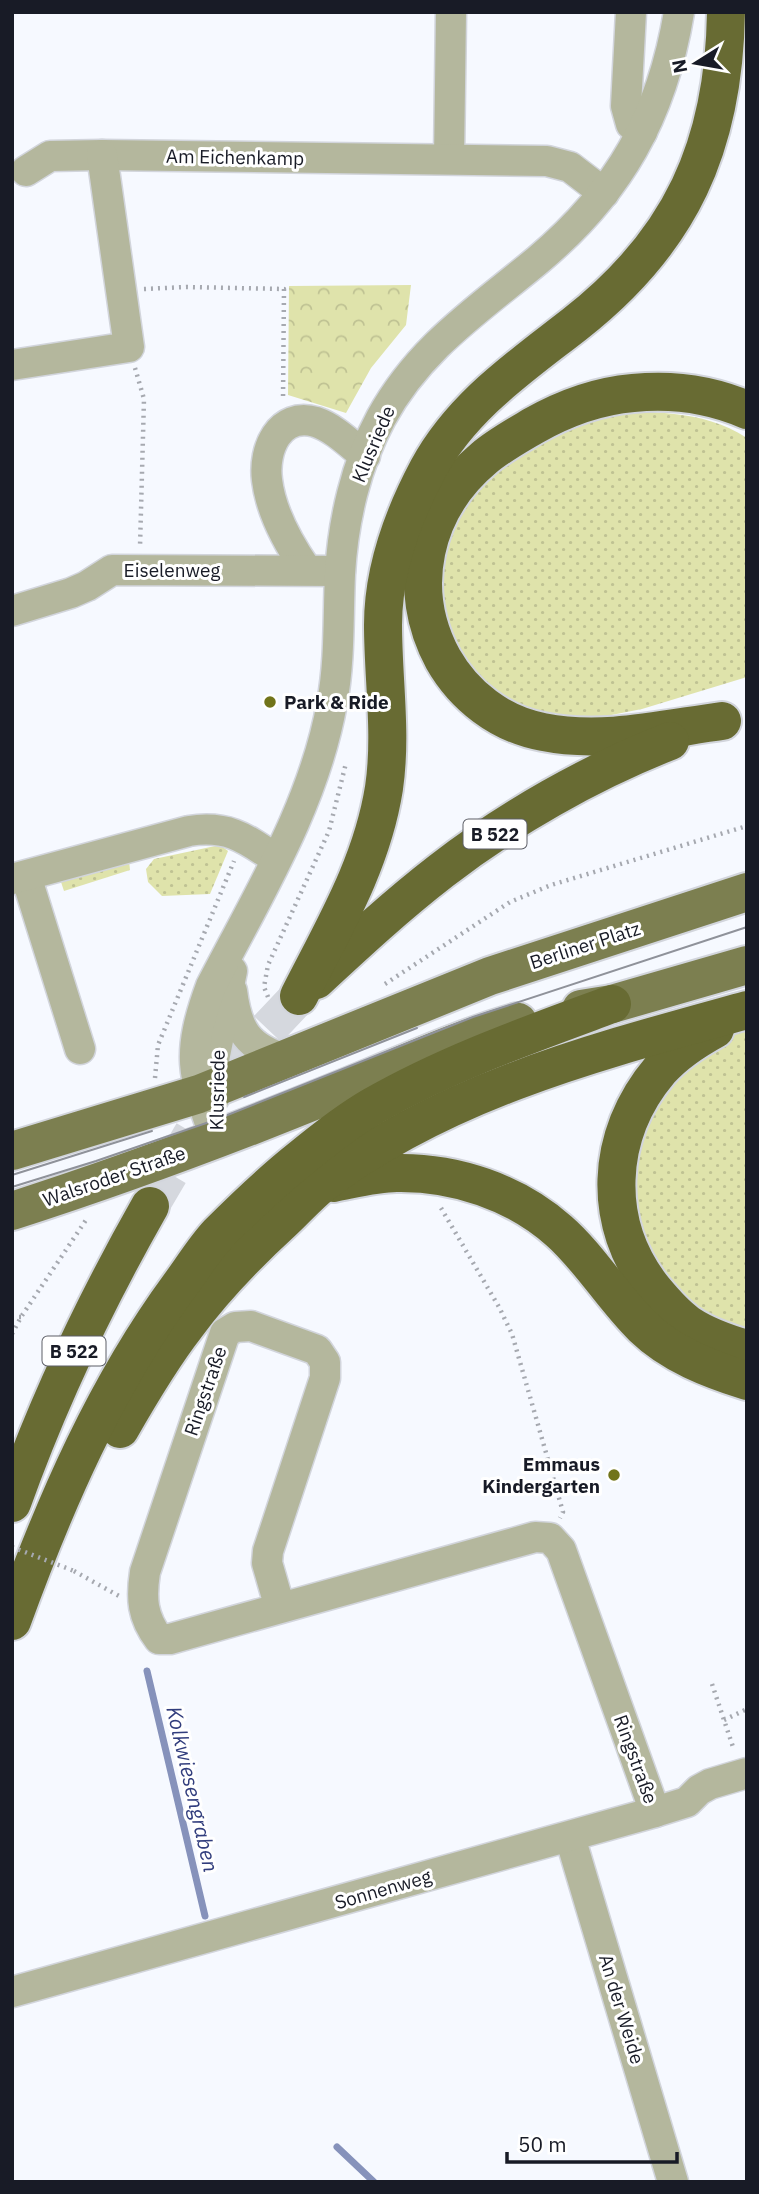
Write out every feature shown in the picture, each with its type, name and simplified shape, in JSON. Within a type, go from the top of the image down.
[{"type":"highway","name":"B 522","points":[[726,12],[719,101],[705,150],[688,191],[668,227],[644,260],[615,291],[484,397],[452,433],[429,467],[414,497],[400,533],[387,589],[383,623],[387,739],[384,786],[376,827],[363,868],[299,996],[389,913],[443,869],[491,836],[604,770],[734,717]]},
{"type":"highway","points":[[743,12],[747,32]]},
{"type":"highway","points":[[734,717],[620,736],[542,732],[506,720],[474,699],[450,671],[432,638],[423,603],[423,569],[429,539],[441,510],[458,484],[484,458],[549,417],[586,402],[608,397],[672,391],[712,397],[747,410]]},
{"type":"highway","name":"B 522","points":[[12,1621],[55,1508],[108,1398],[150,1327],[216,1236],[270,1183],[317,1145],[370,1108],[425,1078],[612,1004]]},
{"type":"highway","points":[[55,1508],[92,1476],[136,1401],[186,1326],[256,1245],[321,1185],[390,1139],[481,1093],[559,1065],[747,1010]]},
{"type":"highway","points":[[747,1010],[692,1042],[645,1090],[631,1116],[620,1146],[615,1180],[618,1212],[624,1233],[642,1275],[663,1302],[687,1323],[719,1341],[747,1349]]},
{"type":"highway","points":[[321,1185],[394,1173],[429,1174],[460,1179],[493,1191],[528,1208],[560,1231],[644,1329],[671,1349],[707,1368],[747,1381]]},
{"type":"highway","name":"B 522","points":[[12,1503],[68,1364],[109,1277],[150,1206]]},
{"type":"main road","name":"Berliner Platz","points":[[206,1091],[496,974],[747,892]]},
{"type":"main road","points":[[612,1004],[747,965]]},
{"type":"main road","name":"Walsroder Straße","points":[[12,1211],[99,1183],[216,1140],[490,1030],[545,1015],[612,1004]]},
{"type":"main road","points":[[12,1151],[206,1091]]},
{"type":"street","points":[[449,159],[451,12]]},
{"type":"street","points":[[631,12],[626,106],[631,124],[642,132]]},
{"type":"street","name":"Klusriede","points":[[216,1140],[206,1091],[194,1067],[193,1051],[201,1012],[211,986],[297,820],[310,785],[332,703],[345,526],[365,456],[392,398],[420,361],[466,316],[539,259],[574,226],[604,193],[626,162],[663,85],[679,12]]},
{"type":"street","points":[[12,365],[129,347],[102,155]]},
{"type":"street","name":"Am Eichenkamp","points":[[26,171],[50,156],[547,160],[570,167],[604,193]]},
{"type":"street","points":[[306,569],[280,524],[266,478],[269,449],[278,431],[299,420],[314,421],[328,427],[365,456]]},
{"type":"street","name":"Eiselenweg","points":[[12,611],[71,593],[112,570],[340,571]]},
{"type":"street","points":[[80,1048],[19,878],[205,828],[234,832],[276,859]]},
{"type":"street","name":"Klusriede","points":[[206,1091],[244,923]]},
{"type":"street","name":"Klusriede","points":[[231,979],[234,1007],[240,1027],[254,1045],[285,1059]]},
{"type":"street","name":"Ringstraße","points":[[280,1608],[267,1563],[268,1551],[325,1378],[325,1362],[317,1350],[251,1326],[235,1327],[225,1333],[145,1572],[141,1597],[151,1629],[159,1639],[170,1639],[280,1608],[535,1536],[550,1538],[561,1550],[655,1812]]},
{"type":"street","name":"Sonnenweg","points":[[12,1992],[655,1812],[687,1802],[710,1784],[745,1773]]},
{"type":"street","name":"An der Weide","points":[[570,1837],[673,2182]]},
{"type":"path","points":[[122,290],[186,287],[284,289],[283,404],[287,424]]},
{"type":"path","points":[[129,347],[144,399],[140,570]]},
{"type":"path","points":[[384,985],[510,902],[551,886],[747,826]]},
{"type":"path","points":[[440,1208],[499,1307],[512,1334],[563,1512],[550,1538]]},
{"type":"path","points":[[12,1334],[86,1220]]},
{"type":"path","points":[[12,1317],[21,1317]]},
{"type":"path","points":[[12,1547],[74,1571]]},
{"type":"path","points":[[712,1684],[745,1773]]},
{"type":"path","points":[[724,1720],[747,1709]]},
{"type":"green space","points":[[411,285],[406,325],[371,368],[346,413],[288,395],[289,286]]},
{"type":"green space","points":[[596,411],[693,417],[729,428],[747,438],[747,677],[642,709],[601,717],[571,718],[525,710],[489,690],[457,654],[438,598],[451,518],[493,465]]},
{"type":"green space","points":[[220,845],[228,851],[210,894],[162,896],[148,882],[146,869],[154,859]]},
{"type":"green space","points":[[129,861],[130,870],[64,891],[61,882]]},
{"type":"green space","points":[[747,1025],[747,1334],[691,1310],[645,1259],[629,1154],[676,1067]]},
{"type":"waterway","name":"Kolkwiesengraben","points":[[147,1671],[205,1916]]},
{"type":"waterway","name":"Kolkwiesengraben","points":[[337,2147],[374,2182]]},
{"type":"tunnel","points":[[234,1075],[264,1033],[299,996]]},
{"type":"tunnel","points":[[150,1206],[193,1133]]},
{"type":"tram line","points":[[12,1187],[215,1120],[473,1017],[747,927]]},
{"type":"tram line","points":[[244,1097],[417,1028]]},
{"type":"tram line","points":[[12,1175],[152,1131]]},
{"type":"place","name":"Park & Ride","points":[[270,702]]},
{"type":"place","name":"Emmaus Kindergarten","points":[[614,1475]]}]
